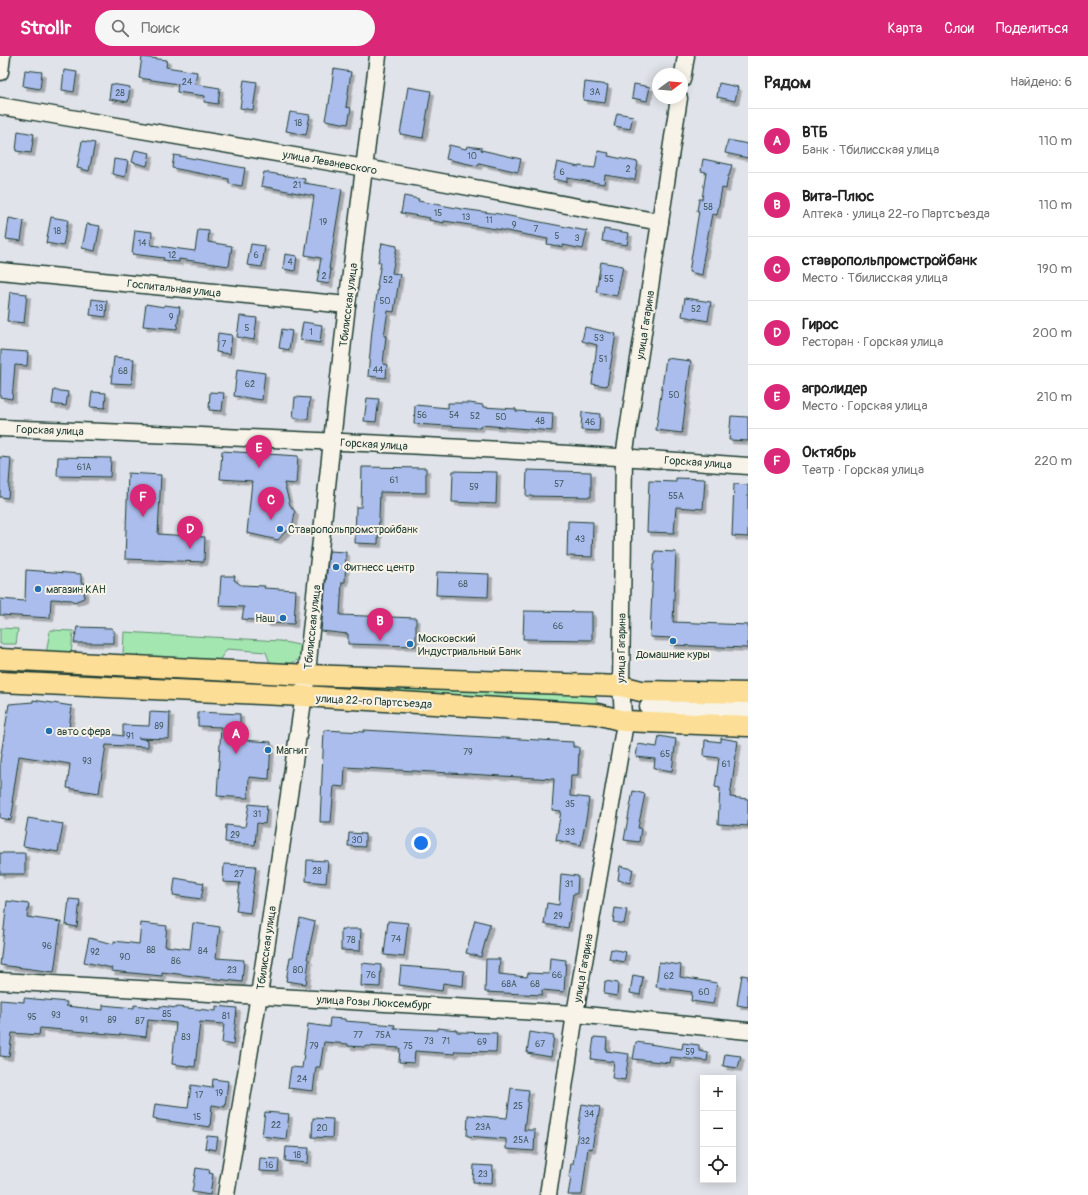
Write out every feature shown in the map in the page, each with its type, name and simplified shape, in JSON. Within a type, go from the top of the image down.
[{"type":"main road","name":"улица 22-го Партсъезда","points":[[0,659],[307,675],[621,686],[641,691],[748,693]]},
{"type":"main road","name":"улица 22-го Партсъезда","points":[[0,682],[303,696],[597,714],[624,721],[748,726]]},
{"type":"street","points":[[0,72],[2,56]]},
{"type":"street","name":"Тбилисская улица","points":[[226,1195],[259,996],[307,675],[347,305],[378,56]]},
{"type":"street","points":[[684,68],[686,56]]},
{"type":"street","name":"улица Гагарина","points":[[548,1195],[575,1014],[624,729],[621,686],[624,457],[678,104]]},
{"type":"street","name":"улица Леваневского","points":[[0,106],[365,168],[660,222]]},
{"type":"street","name":"Госпитальная улица","points":[[0,271],[347,305]]},
{"type":"street","name":"Горская улица","points":[[0,428],[332,442],[624,457],[748,466]]},
{"type":"street","points":[[648,707],[748,710]]},
{"type":"street","name":"улица Розы Люксембург","points":[[0,981],[575,1014],[748,1031]]},
{"type":"green space","points":[[0,628],[18,629],[16,644],[0,644]]},
{"type":"green space","points":[[50,630],[73,631],[71,656],[46,654]]},
{"type":"green space","points":[[124,632],[280,641],[303,646],[300,659],[284,667],[271,666],[266,652],[227,649],[218,662],[123,655]]},
{"type":"green space","points":[[19,667],[279,683],[277,689],[18,675],[14,671]]},
{"type":"green space","points":[[339,682],[595,695],[597,700],[595,703],[589,704],[331,689],[331,685]]},
{"type":"building","points":[[142,57],[167,60],[166,67],[197,72],[195,84],[220,88],[218,104],[204,102],[205,96],[177,92],[178,84],[139,78]]},
{"type":"building","points":[[334,69],[351,72],[346,107],[351,108],[348,124],[325,120]]},
{"type":"building","points":[[25,70],[42,72],[40,89],[23,86]]},
{"type":"building","points":[[64,70],[77,72],[74,92],[62,90]]},
{"type":"building","points":[[244,80],[257,82],[253,110],[240,108]]},
{"type":"building","points":[[585,82],[608,85],[605,103],[583,100]]},
{"type":"building","points":[[719,83],[738,87],[735,101],[717,97]]},
{"type":"building","points":[[111,84],[130,87],[128,102],[109,99]]},
{"type":"building","points":[[634,84],[650,87],[647,101],[632,98]]},
{"type":"building","points":[[408,87],[431,91],[423,138],[400,134]]},
{"type":"building","points":[[290,112],[310,115],[306,135],[286,131]]},
{"type":"building","points":[[617,113],[633,116],[630,129],[614,126]]},
{"type":"building","points":[[18,131],[34,134],[31,153],[16,151]]},
{"type":"building","points":[[728,140],[748,144],[748,158],[725,153]]},
{"type":"building","points":[[82,141],[95,143],[89,171],[77,168]]},
{"type":"building","points":[[449,145],[466,149],[467,146],[482,148],[481,150],[521,159],[518,172],[479,163],[478,166],[446,159]]},
{"type":"building","points":[[135,150],[150,153],[147,166],[132,162]]},
{"type":"building","points":[[598,151],[609,153],[608,156],[638,162],[635,180],[605,175],[604,184],[567,178],[567,182],[553,179],[557,162],[579,167],[595,168]]},
{"type":"building","points":[[174,155],[245,168],[242,186],[229,184],[229,179],[172,168]]},
{"type":"building","points":[[114,159],[128,161],[125,177],[112,174]]},
{"type":"building","points":[[703,159],[732,165],[728,176],[726,189],[722,188],[717,215],[712,214],[703,261],[702,275],[689,272],[699,211],[697,211],[699,199],[702,199],[706,172],[701,171]]},
{"type":"building","points":[[264,172],[305,179],[304,183],[342,189],[329,269],[331,269],[329,284],[317,282],[321,258],[305,255],[314,196],[261,186]]},
{"type":"building","points":[[404,196],[419,199],[418,201],[499,214],[587,231],[583,249],[563,245],[563,247],[547,244],[548,239],[444,221],[444,223],[429,220],[430,218],[401,213]]},
{"type":"building","points":[[51,217],[68,220],[63,246],[46,243]]},
{"type":"building","points":[[9,218],[24,221],[21,241],[6,239]]},
{"type":"building","points":[[87,224],[100,226],[95,251],[82,248]]},
{"type":"building","points":[[604,229],[629,233],[627,245],[602,241]]},
{"type":"building","points":[[135,230],[152,232],[151,245],[195,251],[198,230],[209,231],[208,242],[232,246],[229,266],[179,259],[179,262],[163,260],[164,258],[132,254]]},
{"type":"building","points":[[382,243],[397,246],[392,273],[400,274],[394,312],[388,311],[384,336],[386,336],[383,364],[387,365],[386,378],[368,376],[377,286],[381,262],[378,262]]},
{"type":"building","points":[[251,244],[265,246],[262,267],[247,265]]},
{"type":"building","points":[[285,254],[297,256],[295,271],[283,269]]},
{"type":"building","points":[[601,262],[623,266],[617,296],[596,292]]},
{"type":"building","points":[[10,292],[27,294],[24,323],[7,321]]},
{"type":"building","points":[[685,298],[711,302],[708,321],[682,316]]},
{"type":"building","points":[[92,299],[107,301],[106,317],[90,315]]},
{"type":"building","points":[[146,304],[164,307],[164,305],[180,307],[177,329],[143,326]]},
{"type":"building","points":[[240,316],[257,318],[254,340],[237,337]]},
{"type":"building","points":[[303,322],[322,325],[320,343],[300,340]]},
{"type":"building","points":[[585,327],[616,334],[607,386],[592,384],[597,345],[582,341]]},
{"type":"building","points":[[282,329],[292,331],[289,350],[279,348]]},
{"type":"building","points":[[218,333],[232,335],[230,354],[216,352]]},
{"type":"building","points":[[1,350],[28,352],[27,366],[15,365],[12,399],[0,397]]},
{"type":"building","points":[[114,357],[134,359],[132,384],[111,383]]},
{"type":"building","points":[[666,358],[691,361],[682,433],[656,430]]},
{"type":"building","points":[[237,369],[265,373],[262,400],[234,396]]},
{"type":"building","points":[[54,390],[68,392],[66,406],[52,404]]},
{"type":"building","points":[[92,392],[106,393],[105,408],[90,407]]},
{"type":"building","points":[[210,392],[224,393],[222,411],[209,410]]},
{"type":"building","points":[[295,397],[310,398],[308,419],[293,418]]},
{"type":"building","points":[[367,398],[379,399],[376,422],[364,421]]},
{"type":"building","points":[[448,403],[469,403],[483,405],[483,407],[516,409],[516,411],[553,413],[552,431],[481,425],[480,428],[414,424],[415,405],[448,408]]},
{"type":"building","points":[[582,412],[600,414],[599,431],[581,430]]},
{"type":"building","points":[[731,416],[748,417],[748,441],[729,440]]},
{"type":"building","points":[[222,451],[298,456],[296,484],[284,483],[290,505],[295,512],[292,528],[284,533],[278,540],[247,533],[252,481],[220,479]]},
{"type":"building","points":[[0,457],[11,458],[8,498],[0,497]]},
{"type":"building","points":[[58,457],[111,458],[110,477],[57,476]]},
{"type":"building","points":[[362,467],[426,468],[426,493],[380,492],[378,544],[355,543],[356,507],[361,507]]},
{"type":"building","points":[[527,470],[591,472],[591,497],[526,496]]},
{"type":"building","points":[[453,471],[497,472],[496,504],[452,502]]},
{"type":"building","points":[[128,473],[161,475],[158,534],[205,537],[204,562],[125,559]]},
{"type":"building","points":[[676,478],[705,479],[703,509],[676,507],[674,533],[647,532],[649,481],[676,482]]},
{"type":"building","points":[[734,484],[748,485],[748,537],[732,536]]},
{"type":"building","points":[[568,521],[593,522],[592,557],[567,556]]},
{"type":"building","points":[[329,551],[346,552],[345,582],[342,582],[340,615],[416,618],[416,646],[348,644],[348,634],[321,631]]},
{"type":"building","points":[[655,551],[676,552],[673,622],[748,625],[748,648],[671,645],[671,638],[650,637],[653,564]]},
{"type":"building","points":[[26,570],[81,574],[81,583],[85,583],[84,598],[74,602],[72,600],[51,599],[50,618],[0,615],[0,599],[25,601]]},
{"type":"building","points":[[437,572],[489,574],[488,597],[436,595]]},
{"type":"building","points":[[221,576],[235,576],[234,580],[241,585],[296,590],[294,624],[266,623],[266,621],[242,619],[244,607],[219,606]]},
{"type":"building","points":[[524,611],[592,612],[592,640],[523,639]]},
{"type":"building","points":[[77,627],[111,628],[114,631],[114,643],[74,643]]},
{"type":"building","points":[[33,700],[72,706],[69,728],[123,736],[123,725],[149,726],[150,712],[170,713],[169,739],[138,738],[148,740],[148,747],[106,745],[99,793],[67,788],[70,764],[19,756],[12,802],[14,802],[11,820],[0,818],[0,761],[9,704],[33,702]]},
{"type":"building","points":[[198,712],[240,714],[240,740],[271,742],[269,779],[249,777],[248,798],[217,796],[221,727],[198,726]]},
{"type":"building","points":[[324,730],[364,732],[364,730],[573,742],[573,747],[579,747],[578,775],[571,775],[570,796],[589,798],[581,845],[556,840],[561,811],[552,810],[554,779],[345,767],[344,787],[334,786],[331,822],[320,822]]},
{"type":"building","points":[[659,736],[676,739],[672,771],[654,768],[655,759],[636,757],[638,744],[657,747]]},
{"type":"building","points":[[721,738],[738,741],[730,797],[748,799],[748,826],[718,824],[720,788],[715,787],[719,758],[704,756],[705,740],[721,742]]},
{"type":"building","points":[[633,791],[645,794],[638,828],[641,828],[639,842],[624,840]]},
{"type":"building","points":[[249,804],[267,806],[265,824],[257,823],[255,845],[225,842],[226,825],[245,827]]},
{"type":"building","points":[[28,818],[63,824],[58,852],[23,846]]},
{"type":"building","points":[[349,833],[365,834],[365,847],[348,846]]},
{"type":"building","points":[[0,853],[25,853],[25,874],[0,874]]},
{"type":"building","points":[[307,860],[328,861],[326,883],[306,881]]},
{"type":"building","points":[[224,864],[256,866],[250,913],[236,911],[240,883],[223,882]]},
{"type":"building","points":[[620,866],[633,869],[630,883],[618,880]]},
{"type":"building","points":[[561,874],[578,876],[577,894],[573,894],[568,928],[544,924],[547,903],[559,905]]},
{"type":"building","points":[[175,878],[204,883],[201,899],[173,895]]},
{"type":"building","points":[[69,899],[80,900],[77,927],[66,925]]},
{"type":"building","points":[[7,901],[29,904],[27,917],[61,922],[54,972],[0,965]]},
{"type":"building","points":[[615,908],[627,910],[624,924],[613,922]]},
{"type":"building","points":[[300,918],[315,922],[307,959],[309,960],[306,984],[286,981],[290,957],[293,957]]},
{"type":"building","points":[[475,920],[490,924],[481,957],[466,953]]},
{"type":"building","points":[[388,921],[408,923],[404,957],[384,955]]},
{"type":"building","points":[[141,923],[167,926],[165,946],[190,949],[193,923],[220,927],[216,958],[244,960],[242,982],[162,972],[162,976],[111,971],[112,968],[84,962],[89,938],[114,944],[114,941],[139,944]]},
{"type":"building","points":[[341,929],[361,929],[360,951],[341,950]]},
{"type":"building","points":[[611,949],[626,952],[624,962],[609,959]]},
{"type":"building","points":[[550,958],[566,960],[564,992],[542,990],[542,995],[485,992],[486,959],[500,959],[499,974],[527,977],[528,973],[549,974]]},
{"type":"building","points":[[659,962],[681,965],[680,977],[717,983],[713,1004],[691,1001],[692,992],[656,987]]},
{"type":"building","points":[[362,963],[381,965],[380,987],[361,986]]},
{"type":"building","points":[[401,966],[464,971],[463,986],[443,983],[442,991],[399,985]]},
{"type":"building","points":[[633,975],[643,977],[640,995],[630,993]]},
{"type":"building","points":[[742,975],[748,976],[748,1007],[737,1005]]},
{"type":"building","points":[[605,981],[618,983],[617,996],[604,994]]},
{"type":"building","points":[[24,998],[67,1002],[66,1006],[103,1010],[103,1005],[134,1008],[134,1005],[160,1008],[160,1006],[216,1011],[216,1006],[237,1008],[233,1045],[222,1043],[224,1024],[200,1022],[195,1067],[172,1064],[176,1023],[148,1020],[146,1037],[40,1028],[39,1035],[12,1033],[9,1057],[0,1056],[0,1000],[24,1002]]},
{"type":"building","points":[[330,1018],[345,1019],[345,1021],[395,1025],[394,1028],[438,1030],[438,1028],[457,1030],[457,1032],[497,1033],[496,1052],[455,1051],[454,1054],[415,1051],[414,1063],[399,1062],[400,1048],[348,1046],[348,1044],[324,1042],[320,1067],[316,1067],[313,1091],[288,1088],[291,1067],[302,1068],[308,1024],[329,1027]]},
{"type":"building","points":[[530,1032],[554,1036],[551,1057],[527,1053]]},
{"type":"building","points":[[594,1037],[607,1038],[606,1051],[629,1054],[625,1080],[612,1078],[614,1062],[591,1059]]},
{"type":"building","points":[[636,1042],[682,1049],[683,1043],[699,1045],[699,1051],[708,1053],[707,1061],[671,1057],[670,1063],[633,1059]]},
{"type":"building","points":[[725,1054],[741,1056],[738,1068],[723,1066]]},
{"type":"building","points":[[213,1079],[228,1081],[225,1107],[212,1105],[210,1127],[153,1119],[155,1104],[188,1108],[191,1085],[212,1088]]},
{"type":"building","points":[[511,1088],[529,1090],[524,1130],[535,1130],[534,1151],[506,1149],[506,1139],[467,1136],[468,1115],[507,1118]]},
{"type":"building","points":[[582,1104],[600,1107],[592,1149],[588,1148],[582,1195],[568,1195],[571,1178],[569,1177],[571,1164],[573,1164]]},
{"type":"building","points":[[265,1112],[289,1114],[286,1139],[262,1136]]},
{"type":"building","points":[[313,1118],[333,1119],[332,1138],[312,1137]]},
{"type":"building","points":[[207,1136],[218,1137],[216,1150],[205,1148]]},
{"type":"building","points":[[286,1147],[309,1148],[308,1163],[285,1161]]},
{"type":"building","points":[[260,1158],[279,1159],[278,1172],[259,1171]]},
{"type":"building","points":[[474,1165],[493,1166],[492,1183],[473,1182]]},
{"type":"building","points":[[196,1168],[210,1170],[209,1173],[213,1174],[210,1195],[192,1192]]},
{"type":"place","name":"агролидер","points":[[259,468]]},
{"type":"place","name":"Октябрь","points":[[143,517]]},
{"type":"place","name":"ставропольпромстройбанк","points":[[271,520]]},
{"type":"place","name":"Ставропольпромстройбанк","points":[[280,529]]},
{"type":"place","name":"Гирос","points":[[190,549]]},
{"type":"place","name":"Фитнесс центр","points":[[336,567]]},
{"type":"place","name":"магазин КАН","points":[[38,589]]},
{"type":"place","name":"Наш","points":[[283,618]]},
{"type":"place","name":"Вита-Плюс","points":[[380,641]]},
{"type":"place","name":"Домашние куры","points":[[673,641]]},
{"type":"place","name":"Московский Индустриальный Банк","points":[[410,644]]},
{"type":"place","name":"авто сфера","points":[[49,731]]},
{"type":"place","name":"Магнит","points":[[268,750]]},
{"type":"place","name":"ВТБ","points":[[236,754]]}]
